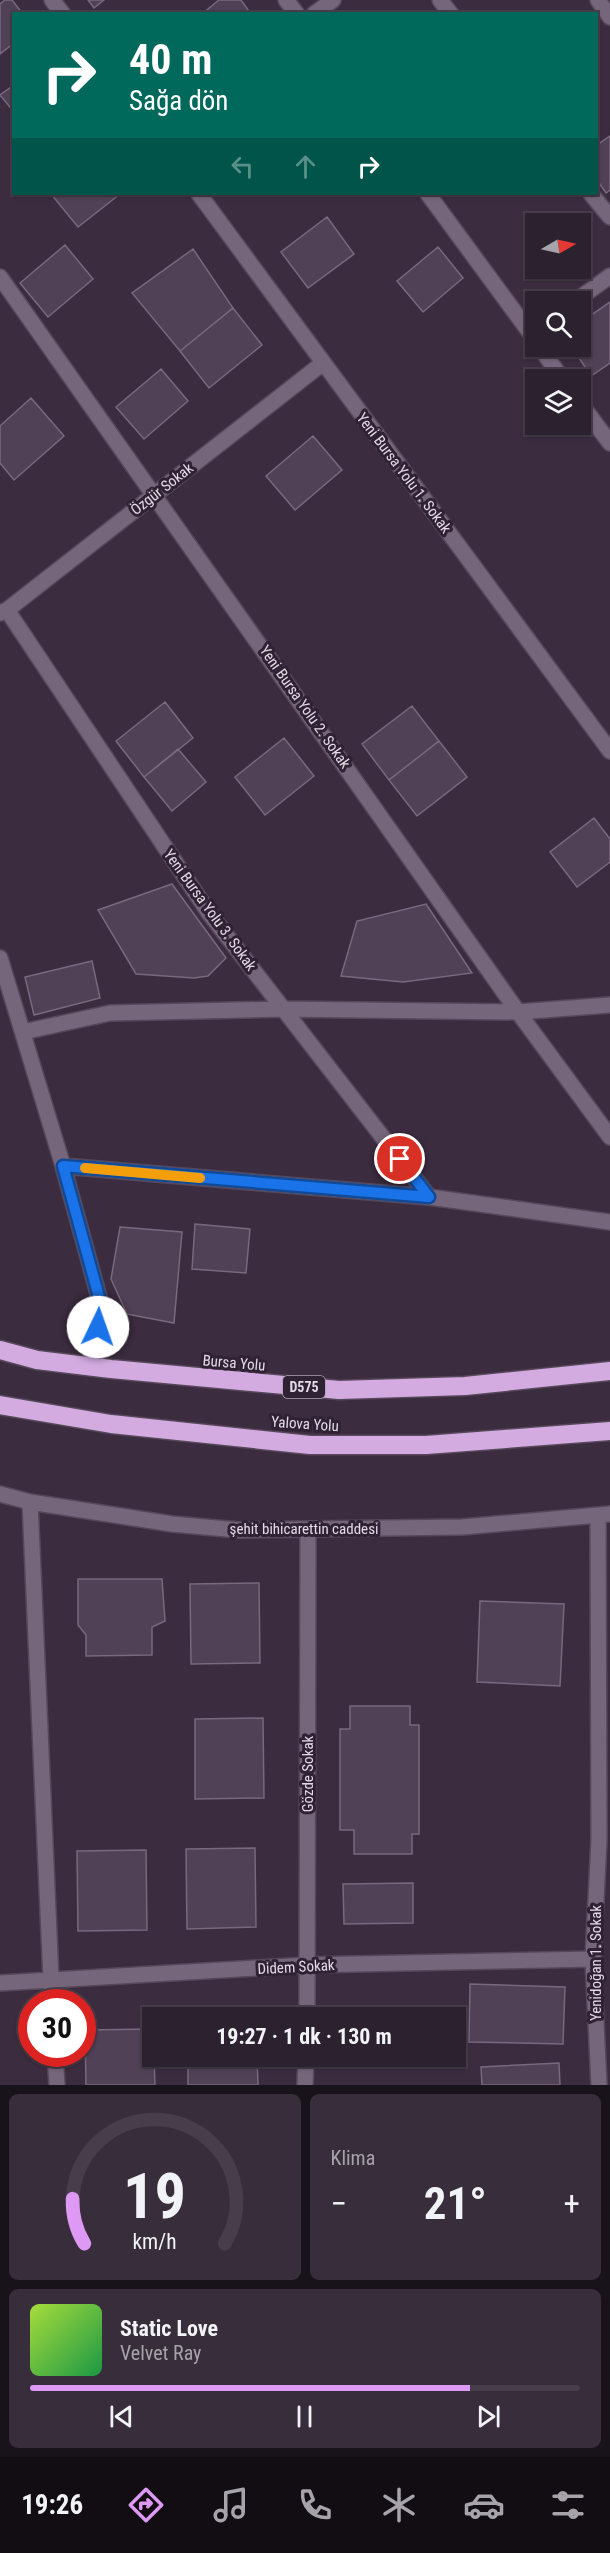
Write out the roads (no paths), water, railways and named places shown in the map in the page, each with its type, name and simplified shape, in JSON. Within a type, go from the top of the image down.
[{"type":"highway","name":"Bursa Yolu","points":[[0,1350],[37,1360],[235,1382],[339,1390],[465,1386],[610,1371]]},
{"type":"highway","name":"Yalova Yolu","points":[[0,1405],[111,1424],[310,1445],[426,1445],[610,1431]]},
{"type":"street","points":[[52,0],[61,12]]},
{"type":"street","points":[[286,0],[295,12]]},
{"type":"street","points":[[318,12],[333,0]]},
{"type":"street","points":[[440,0],[449,12]]},
{"type":"street","points":[[598,0],[610,17]]},
{"type":"street","name":"Yeni Bursa Yolu 1. Sokak","points":[[200,195],[610,751]]},
{"type":"street","points":[[429,195],[525,323]]},
{"type":"street","points":[[592,195],[610,217]]},
{"type":"street","points":[[589,291],[610,276]]},
{"type":"street","name":"Yeni Bursa Yolu 2. Sokak","points":[[0,277],[518,1012],[610,1137]]},
{"type":"street","name":"Özgür Sokak","points":[[4,612],[323,363]]},
{"type":"street","points":[[591,418],[610,443]]},
{"type":"street","name":"Yeni Bursa Yolu 3. Sokak","points":[[4,612],[208,913],[429,1197]]},
{"type":"street","points":[[0,958],[63,1166],[102,1308],[89,1366]]},
{"type":"street","points":[[22,1032],[110,1013],[283,1009],[518,1012],[610,1005]]},
{"type":"street","points":[[63,1166],[429,1197],[610,1222]]},
{"type":"street","name":"şehit bihicarettin caddesi","points":[[0,1494],[30,1502],[172,1524],[238,1530],[462,1527],[604,1515]]},
{"type":"street","points":[[30,1502],[51,1989]]},
{"type":"street","name":"Yenidoğan 1. Sokak","points":[[598,2085],[593,1959],[604,1856],[604,1515]]},
{"type":"street","name":"Gözde Sokak","points":[[307,2007],[308,1530]]},
{"type":"street","name":"Didem Sokak","points":[[0,1983],[51,1982],[308,1965],[593,1959]]},
{"type":"street","points":[[56,2067],[57,2085]]},
{"type":"street","points":[[305,2085],[306,2067]]}]
